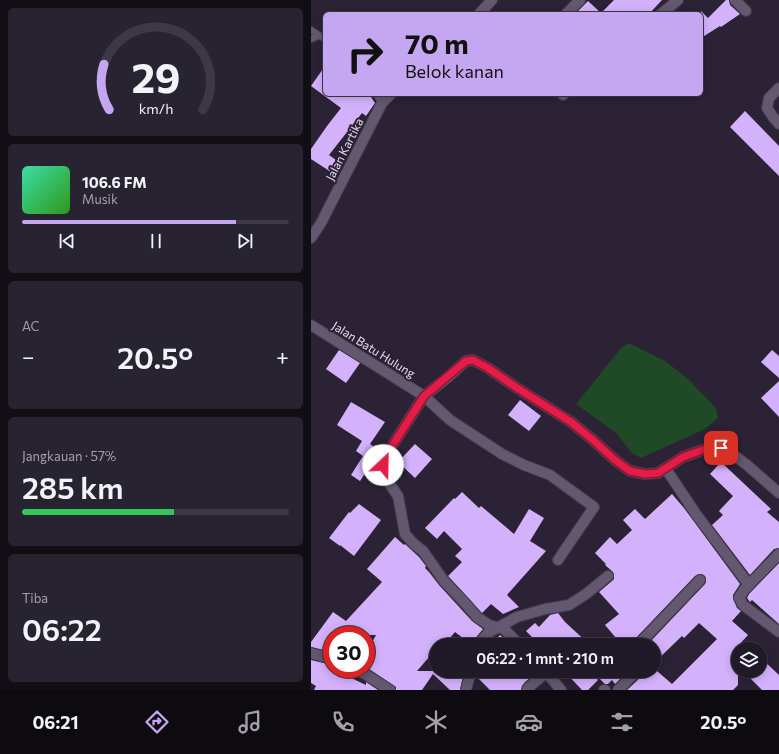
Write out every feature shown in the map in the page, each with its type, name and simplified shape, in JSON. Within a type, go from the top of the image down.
[{"type":"street","points":[[481,12],[491,0]]},
{"type":"street","points":[[568,12],[580,0]]},
{"type":"street","points":[[663,12],[677,0]]},
{"type":"street","points":[[735,0],[746,11]]},
{"type":"street","points":[[779,88],[769,98],[767,108],[779,124]]},
{"type":"street","name":"Jalan Kartika","points":[[311,238],[321,223],[382,103],[389,96]]},
{"type":"street","name":"Jalan Batu Hulung","points":[[311,325],[424,396],[449,420],[502,454],[524,465],[550,475],[594,507],[558,560]]},
{"type":"street","points":[[513,638],[504,629],[489,625],[477,617],[444,581],[423,551],[405,534],[397,496],[389,483],[383,465],[387,454],[424,396],[466,361],[473,360],[488,368],[571,422],[630,471],[645,474],[658,473],[683,457],[708,448],[721,448],[727,450],[747,465],[779,493]]},
{"type":"street","points":[[666,469],[696,514],[749,585]]},
{"type":"street","points":[[779,554],[749,585],[739,598],[743,605],[779,632]]},
{"type":"street","points":[[484,638],[488,633],[517,617],[545,609],[569,605],[586,594],[608,576]]},
{"type":"street","points":[[645,638],[700,580]]},
{"type":"street","points":[[311,653],[323,656]]},
{"type":"street","points":[[371,678],[390,690]]},
{"type":"street","points":[[465,690],[469,678]]},
{"type":"street","points":[[527,690],[539,678]]},
{"type":"street","points":[[550,678],[561,690]]},
{"type":"street","points":[[618,690],[630,678]]},
{"type":"lane","points":[[311,30],[322,37]]},
{"type":"lane","points":[[311,39],[322,37]]},
{"type":"lane","points":[[377,96],[382,103]]},
{"type":"green space","points":[[629,343],[665,361],[687,378],[716,408],[718,418],[705,429],[641,458],[632,453],[616,433],[576,404],[622,347]]},
{"type":"building","points":[[614,0],[662,0],[651,12],[602,12]]},
{"type":"building","points":[[726,0],[729,0],[730,5],[740,14],[703,37],[703,13],[708,18]]},
{"type":"building","points":[[588,1],[600,12],[577,12]]},
{"type":"building","points":[[323,69],[323,95],[311,86]]},
{"type":"building","points":[[325,96],[370,96],[375,103],[366,116],[362,113],[329,155],[343,165],[337,176],[311,159],[311,149],[341,108]]},
{"type":"building","points":[[745,111],[779,146],[779,176],[730,127]]},
{"type":"building","points":[[339,350],[360,363],[346,383],[326,369]]},
{"type":"building","points":[[772,350],[779,356],[779,378],[761,362]]},
{"type":"building","points":[[779,381],[779,417],[761,398]]},
{"type":"building","points":[[520,400],[541,416],[529,431],[508,415]]},
{"type":"building","points":[[351,402],[385,422],[370,444],[380,451],[360,481],[351,475],[363,456],[356,451],[362,441],[337,425]]},
{"type":"building","points":[[415,444],[432,459],[415,478],[398,462]]},
{"type":"building","points":[[721,462],[771,509],[767,512],[779,522],[779,548],[774,549],[750,575],[712,525],[723,515],[719,511],[733,496],[710,474]]},
{"type":"building","points":[[462,492],[479,508],[481,506],[514,534],[529,509],[544,518],[530,541],[546,551],[507,595],[519,607],[503,614],[491,604],[482,613],[448,576],[462,562],[455,556],[462,549],[444,531],[437,539],[425,528],[454,498],[455,499]]},
{"type":"building","points":[[672,494],[740,584],[733,595],[733,598],[737,608],[741,611],[732,621],[748,635],[742,642],[731,642],[731,678],[738,678],[738,685],[733,690],[627,690],[640,678],[661,678],[661,674],[672,684],[717,639],[699,623],[684,638],[682,636],[661,656],[661,638],[654,638],[705,584],[706,579],[702,574],[695,576],[636,638],[616,638],[605,625],[619,614],[599,592],[614,579],[614,575],[613,572],[595,553],[610,537],[617,544],[632,530],[623,520],[635,509],[645,519]]},
{"type":"building","points":[[359,504],[381,520],[354,556],[329,538],[349,512],[350,513]]},
{"type":"building","points":[[395,537],[419,557],[426,566],[425,568],[439,585],[472,621],[483,629],[476,638],[463,638],[455,632],[450,638],[429,638],[429,657],[417,671],[429,671],[429,678],[430,678],[422,690],[396,690],[396,687],[375,673],[375,626],[323,626],[323,650],[311,647],[311,642],[333,612],[346,621],[382,582],[367,569]]},
{"type":"building","points":[[779,563],[779,624],[752,600],[750,602],[747,598],[749,594]]},
{"type":"building","points":[[558,613],[565,622],[582,638],[533,638],[526,631],[535,623],[539,627],[550,615]]},
{"type":"building","points":[[311,660],[323,663],[323,678],[351,678],[366,685],[366,682],[378,690],[314,690],[316,686],[311,683]]},
{"type":"building","points":[[767,664],[779,675],[779,690],[762,690],[750,678],[767,678]]},
{"type":"building","points":[[437,678],[463,678],[460,690],[450,690]]},
{"type":"building","points":[[478,678],[530,678],[522,686],[521,690],[490,690]]},
{"type":"building","points":[[571,678],[596,678],[598,680],[588,690],[582,690]]},
{"type":"building","points":[[599,678],[621,678],[615,684],[612,680],[608,684],[605,684]]},
{"type":"route","points":[[383,465],[387,454],[424,396],[466,361],[473,360],[488,368],[571,422],[630,471],[645,474],[658,473],[683,457],[708,448],[721,448]]}]
